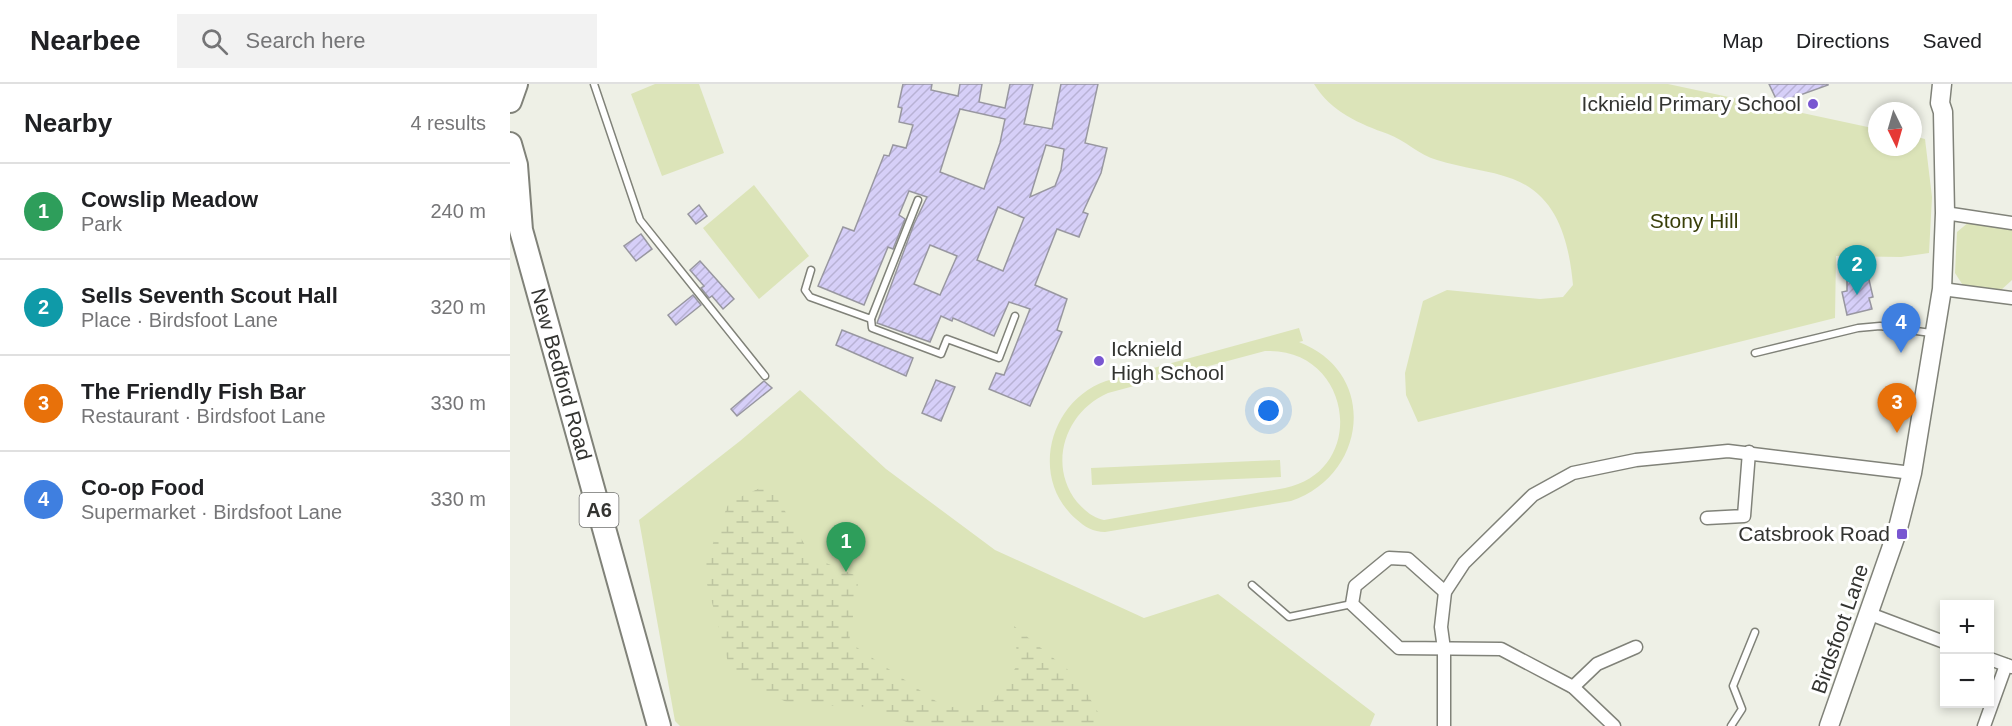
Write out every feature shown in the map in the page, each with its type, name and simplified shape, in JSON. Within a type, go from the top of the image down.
[{"type":"highway","points":[[510,101],[516,84]]},
{"type":"highway","name":"New Bedford Road","points":[[510,144],[516,165],[516,222],[659,726]]},
{"type":"street","name":"Birdsfoot Lane","points":[[1829,726],[1897,532],[1912,473],[1942,289],[1945,213],[1943,112],[1940,103],[1942,84]]},
{"type":"street","points":[[1945,213],[2012,223]]},
{"type":"street","points":[[1942,289],[2012,298]]},
{"type":"street","points":[[1444,726],[1444,649],[1441,627],[1445,592],[1464,563],[1533,495],[1573,473],[1636,460],[1728,451],[1912,473]]},
{"type":"street","points":[[1707,518],[1744,516],[1749,452]]},
{"type":"street","points":[[1445,592],[1408,559],[1389,558],[1356,586],[1352,604],[1399,648],[1501,649],[1573,687],[1614,726]]},
{"type":"street","points":[[1870,614],[1940,640]]},
{"type":"street","points":[[1573,687],[1597,664],[1636,647]]},
{"type":"street","points":[[1984,726],[2009,666],[1994,661]]},
{"type":"lane","points":[[594,84],[640,220],[765,376]]},
{"type":"lane","points":[[918,200],[871,319],[872,328],[941,354],[947,339],[999,358],[1015,316]]},
{"type":"lane","points":[[811,270],[805,290],[810,297],[871,319]]},
{"type":"lane","points":[[1755,353],[1858,328],[1880,326],[1935,333]]},
{"type":"lane","points":[[1252,585],[1290,617],[1352,604]]},
{"type":"lane","points":[[1731,726],[1742,709],[1733,686],[1755,632]]},
{"type":"green space","points":[[655,84],[699,84],[724,153],[662,176],[631,94]]},
{"type":"green space","name":"Stony Hill","points":[[1314,84],[1668,84],[1868,127],[1868,156],[1922,156],[1922,138],[1925,139],[1932,197],[1929,253],[1901,257],[1836,256],[1835,318],[1418,422],[1406,395],[1405,373],[1423,301],[1447,290],[1540,299],[1563,297],[1573,285],[1564,237],[1551,209],[1528,187],[1504,176],[1430,158],[1394,137],[1347,116],[1321,94]]},
{"type":"green space","points":[[754,185],[809,256],[759,299],[703,228]]},
{"type":"green space","points":[[1969,222],[2012,228],[2012,280],[2000,291],[1964,287],[1955,273],[1957,232]]},
{"type":"green space","points":[[1299,328],[1303,341],[1299,342],[1325,357],[1342,376],[1352,399],[1354,423],[1348,447],[1336,470],[1316,488],[1291,501],[1105,532],[1097,531],[1079,522],[1061,502],[1053,483],[1050,463],[1052,442],[1059,423],[1071,405],[1086,391],[1106,381]],"holes":[[[1265,351],[1295,355],[1317,368],[1332,388],[1340,412],[1339,436],[1330,459],[1312,477],[1285,488],[1104,520],[1089,513],[1077,502],[1068,487],[1063,471],[1063,456],[1072,425],[1093,401],[1108,393]]]},
{"type":"green space","points":[[800,390],[886,469],[995,550],[1144,618],[1218,594],[1375,714],[1370,726],[680,726],[675,721],[639,520],[740,441]]},
{"type":"green space","points":[[1280,460],[1281,477],[1092,485],[1091,468]]},
{"type":"green space","points":[[769,484],[812,557],[859,577],[849,642],[946,708],[994,701],[1018,664],[1014,626],[1078,678],[1106,726],[916,726],[872,707],[791,704],[732,677],[703,569],[729,502]]},
{"type":"building","points":[[903,84],[932,84],[931,90],[958,96],[960,84],[982,84],[979,102],[1005,108],[1010,84],[1033,84],[1024,124],[1052,129],[1061,84],[1098,84],[1085,143],[1107,148],[1101,173],[1083,212],[1088,214],[1079,237],[1057,229],[1035,285],[1067,299],[1057,330],[1062,332],[1030,406],[989,389],[996,373],[1004,375],[1030,309],[1009,302],[994,336],[953,318],[952,321],[941,316],[930,342],[877,323],[914,224],[927,197],[909,191],[899,215],[905,219],[893,249],[888,247],[864,305],[818,286],[843,227],[854,231],[884,155],[889,156],[893,145],[906,148],[913,125],[899,122],[902,108],[898,107]],"holes":[[[960,109],[1005,119],[1000,143],[984,189],[940,172]],[[1046,145],[1064,149],[1061,170],[1055,186],[1030,197]],[[998,207],[1024,218],[1003,271],[977,260]],[[930,245],[957,256],[940,295],[914,284]]]},
{"type":"building","points":[[1769,84],[1828,84],[1828,85],[1778,103]]},
{"type":"building","points":[[699,205],[707,216],[696,224],[688,214]]},
{"type":"building","points":[[641,234],[652,249],[636,261],[624,246]]},
{"type":"building","points":[[700,261],[734,299],[723,309],[712,296],[709,298],[701,288],[704,286],[690,270]]},
{"type":"building","points":[[1867,271],[1873,297],[1869,298],[1872,309],[1847,315],[1842,292],[1847,291],[1847,276]]},
{"type":"building","points":[[693,295],[701,305],[676,325],[668,315]]},
{"type":"building","points":[[842,330],[913,358],[906,376],[836,345]]},
{"type":"building","points":[[936,380],[955,387],[941,421],[922,413]]},
{"type":"building","points":[[764,381],[772,388],[737,416],[731,409]]},
{"type":"place","name":"Icknield Primary School","points":[[1813,104]]},
{"type":"place","name":"Sells Seventh Scout Hall","points":[[1857,295]]},
{"type":"place","name":"Co-op Food","points":[[1901,353]]},
{"type":"place","name":"Icknield High School","points":[[1099,361]]},
{"type":"place","name":"The Friendly Fish Bar","points":[[1897,433]]},
{"type":"place","name":"Catsbrook Road","points":[[1902,534]]},
{"type":"place","name":"Cowslip Meadow","points":[[846,572]]}]
